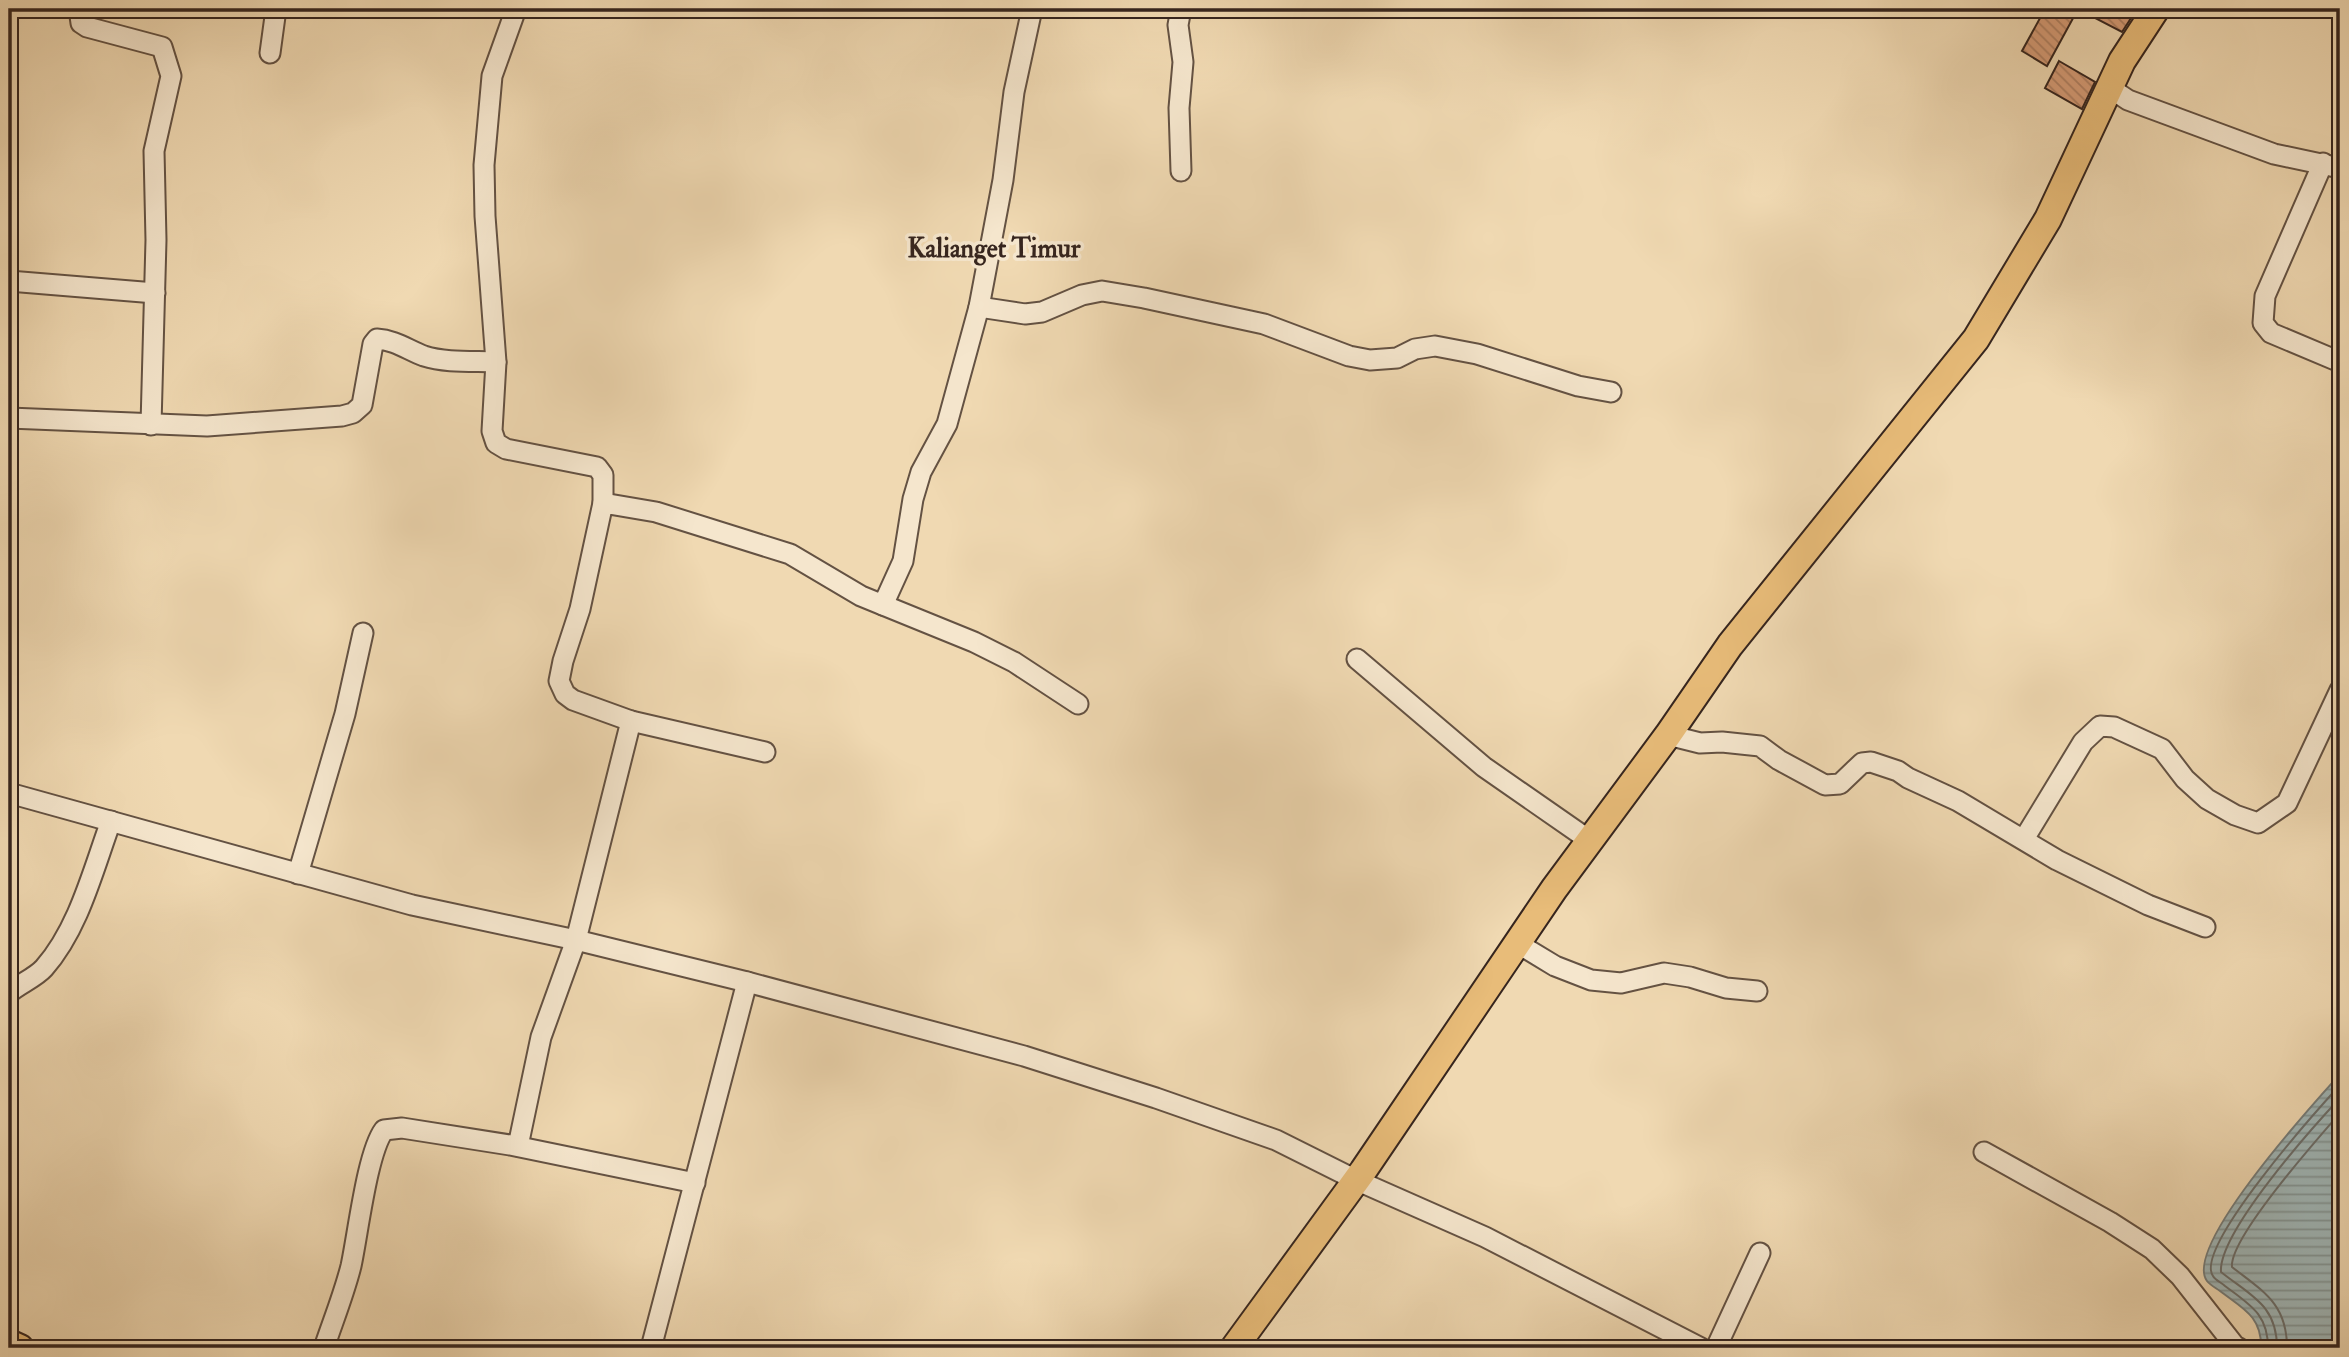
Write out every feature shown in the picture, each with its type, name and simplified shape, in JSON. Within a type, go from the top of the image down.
[{"type":"main road","points":[[1234,1348],[1356,1180],[1517,943],[1730,645],[1976,339],[2048,219],[2122,61],[2151,10]]},
{"type":"main road","points":[[9,1343],[19,1348]]},
{"type":"street","points":[[79,9],[81,23],[87,27],[162,47],[170,68],[171,76],[154,151],[155,293],[150,425]]},
{"type":"street","points":[[270,54],[276,9]]},
{"type":"street","points":[[516,9],[492,76],[484,165],[495,362],[492,431],[496,443],[506,449],[597,467],[603,475],[603,503],[580,609],[559,681],[565,694],[573,700],[631,721],[765,752]]},
{"type":"street","points":[[883,605],[903,561],[913,499],[921,472],[947,424],[979,307],[1003,180],[1014,92],[1032,9]]},
{"type":"street","points":[[1181,9],[1178,25],[1183,62],[1179,108],[1181,171]]},
{"type":"street","points":[[2110,88],[2128,100],[2274,154],[2332,166],[2265,296],[2263,323],[2271,333],[2340,362]]},
{"type":"street","points":[[9,281],[155,293]]},
{"type":"street","points":[[979,307],[1025,314],[1042,312],[1073,298],[1101,291],[1264,324],[1349,356],[1370,360],[1397,358],[1415,349],[1435,346],[1477,354],[1578,386],[1611,392]]},
{"type":"street","points":[[9,418],[207,426],[342,416],[353,413],[362,405],[373,344],[377,340],[386,340],[438,359],[495,362]]},
{"type":"street","points":[[603,503],[656,512],[790,554],[861,596],[974,642],[1014,662],[1078,705]]},
{"type":"street","points":[[298,874],[345,714],[363,633]]},
{"type":"street","points":[[1357,659],[1484,766],[1590,840]]},
{"type":"street","points":[[2024,839],[2083,742],[2100,726],[2114,727],[2162,749],[2185,779],[2207,799],[2235,815],[2258,823],[2287,803],[2340,690]]},
{"type":"street","points":[[518,1146],[541,1037],[576,940],[631,721]]},
{"type":"street","points":[[1668,734],[1700,743],[1731,742],[1760,746],[1779,760],[1825,785],[1840,784],[1862,763],[1871,762],[1898,771],[1958,801],[2057,860],[2148,905],[2205,927]]},
{"type":"street","points":[[9,793],[412,905],[576,940],[747,982],[1024,1056],[1143,1094],[1276,1140],[1356,1180],[1485,1237],[1701,1348]]},
{"type":"street","points":[[9,993],[42,970],[59,947],[79,909],[111,821]]},
{"type":"street","points":[[1517,943],[1555,966],[1591,980],[1620,983],[1664,973],[1690,977],[1726,988],[1756,991]]},
{"type":"street","points":[[651,1348],[747,982]]},
{"type":"street","points":[[324,1348],[350,1269],[371,1163],[378,1138],[384,1130],[402,1128],[518,1146],[695,1183]]},
{"type":"street","points":[[1983,1152],[2152,1248],[2180,1276],[2235,1347]]},
{"type":"street","points":[[1716,1348],[1760,1252]]},
{"type":"water","points":[[2340,1074],[2340,1348],[2261,1348],[2254,1320],[2243,1308],[2207,1281],[2205,1263],[2214,1238],[2255,1175]]},
{"type":"building","points":[[2045,9],[2078,9],[2047,66],[2022,51]]},
{"type":"building","points":[[2078,9],[2137,9],[2122,32]]},
{"type":"building","points":[[2059,61],[2095,82],[2082,109],[2045,88]]},
{"type":"district","name":"Kalianget Timur","points":[[994,248]]}]
